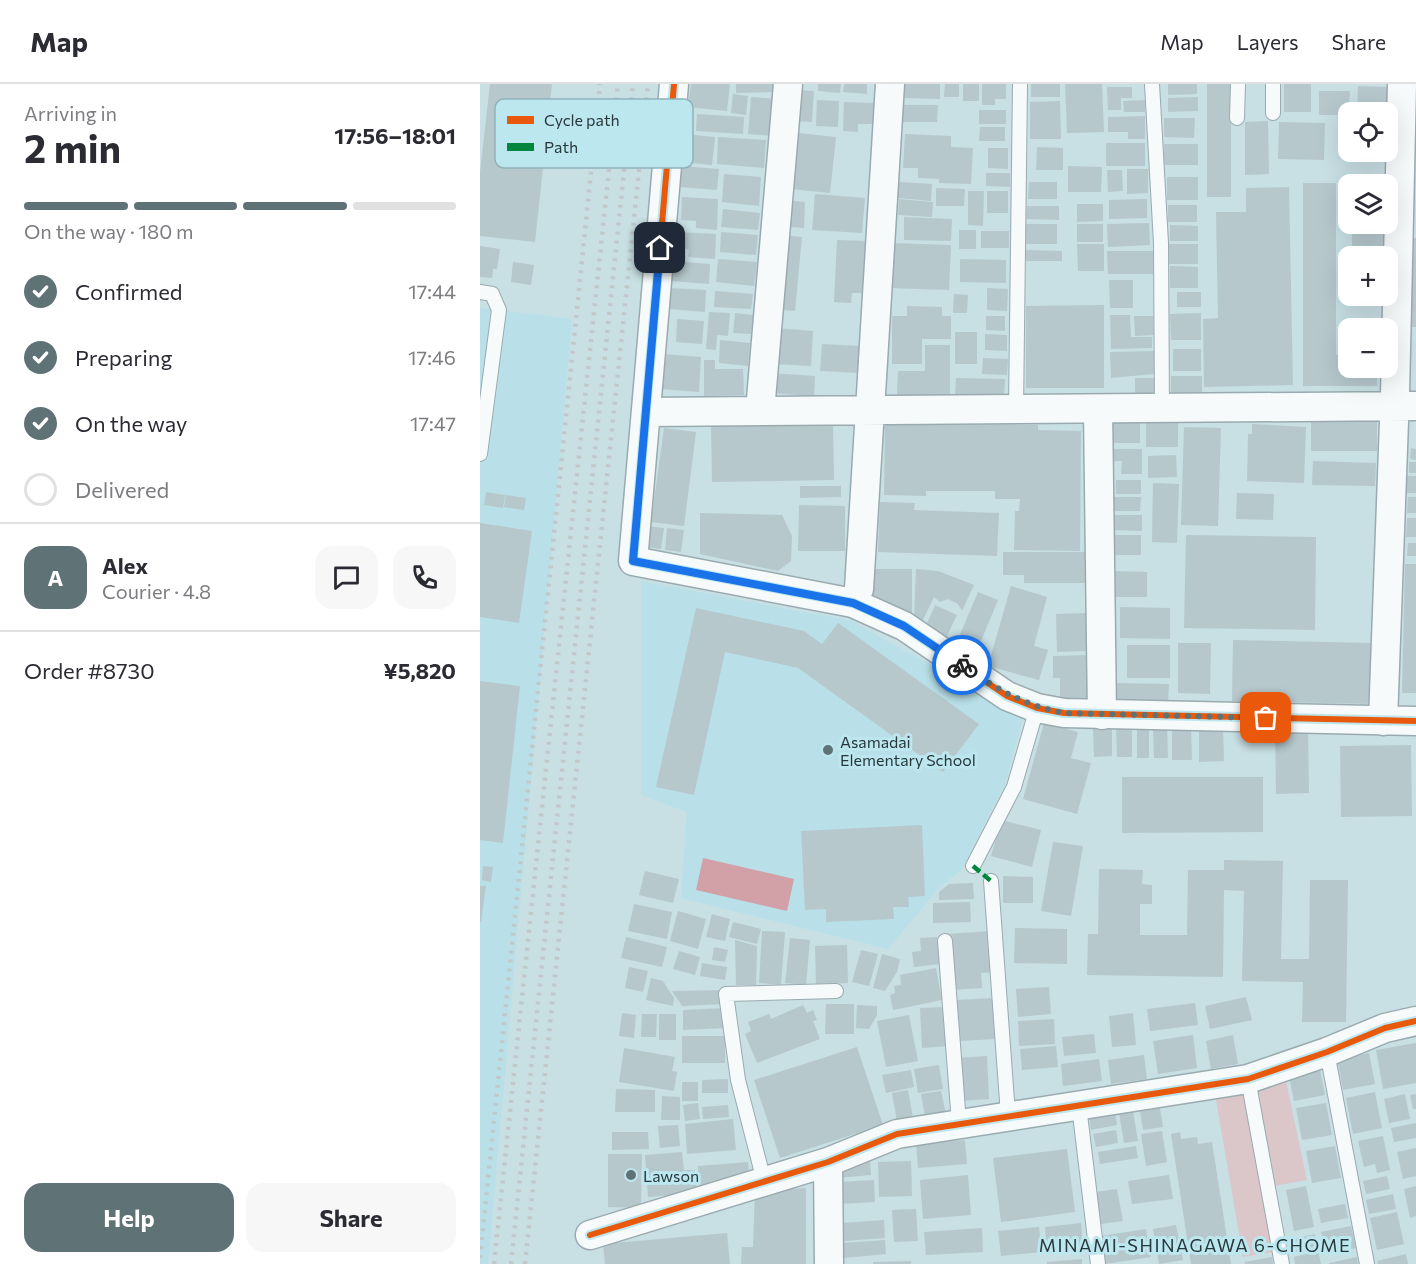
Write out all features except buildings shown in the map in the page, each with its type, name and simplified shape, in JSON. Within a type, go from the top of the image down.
[{"type":"street","points":[[673,99],[674,84]]},
{"type":"street","points":[[760,411],[788,84]]},
{"type":"street","points":[[853,603],[859,589],[890,84]]},
{"type":"street","points":[[1383,721],[1405,406],[1407,214],[1402,84]]},
{"type":"street","points":[[667,168],[633,561],[853,603],[904,626],[1007,696],[1037,708],[1064,713],[1416,721]]},
{"type":"street","points":[[646,412],[1405,406]]},
{"type":"street","points":[[1098,409],[1102,714]]},
{"type":"street","points":[[590,1235],[828,1162],[897,1134],[1248,1079],[1327,1052],[1385,1028],[1416,1021]]},
{"type":"street","points":[[828,1162],[829,1264]]},
{"type":"lane","points":[[1016,410],[1020,84]]},
{"type":"lane","points":[[1152,84],[1161,243],[1162,409]]},
{"type":"lane","points":[[1237,118],[1238,84]]},
{"type":"lane","points":[[1273,84],[1273,113]]},
{"type":"lane","points":[[480,292],[492,294],[499,310],[480,454]]},
{"type":"lane","points":[[973,866],[1014,787],[1037,708]]},
{"type":"lane","points":[[991,881],[1008,1115]]},
{"type":"lane","points":[[945,941],[959,1123]]},
{"type":"lane","points":[[764,1181],[738,1080],[726,994],[836,991]]},
{"type":"lane","points":[[1327,1052],[1368,1264]]},
{"type":"lane","points":[[1248,1079],[1282,1264]]},
{"type":"lane","points":[[1078,1106],[1098,1264]]},
{"type":"shaded area","points":[[480,308],[572,319],[488,1264],[480,1264]]},
{"type":"shaded area","name":"Asamadai Elementary School","points":[[641,581],[852,621],[1023,717],[1005,784],[962,869],[938,889],[888,949],[681,898],[687,812],[641,795]]},
{"type":"shaded area","points":[[703,858],[794,879],[787,911],[696,890]]},
{"type":"shaded area","points":[[1285,1077],[1307,1180],[1263,1188],[1274,1252],[1243,1257],[1215,1094]]},
{"type":"railway","points":[[598,99],[600,84]]},
{"type":"railway","points":[[616,99],[618,84]]},
{"type":"railway","points":[[631,99],[633,84]]},
{"type":"railway","points":[[646,99],[648,84]]},
{"type":"railway","points":[[480,1258],[591,168]]},
{"type":"railway","points":[[494,1264],[609,168]]},
{"type":"railway","points":[[511,1264],[624,168]]},
{"type":"railway","points":[[525,1264],[639,168]]},
{"type":"marked path","points":[[973,866],[991,881]]},
{"type":"cycle path","points":[[673,99],[674,84]]},
{"type":"cycle path","points":[[667,168],[633,561],[853,603],[904,626],[1007,696],[1037,708],[1064,713],[1416,721]]},
{"type":"cycle path","points":[[590,1235],[828,1162],[897,1134],[1248,1079],[1327,1052],[1385,1028],[1416,1021]]},
{"type":"way so far","points":[[962,665],[1007,696],[1037,708],[1064,713],[1266,718]]},
{"type":"place","name":"Asamadai Elementary School","points":[[828,750]]},
{"type":"place","name":"Lawson","points":[[631,1175]]},
{"type":"district","name":"MINAMI-SHINAGAWA 6-CHOME","points":[[1195,1245]]},
{"type":"route","points":[[660,248],[633,561],[853,603],[904,626],[962,665]]}]
